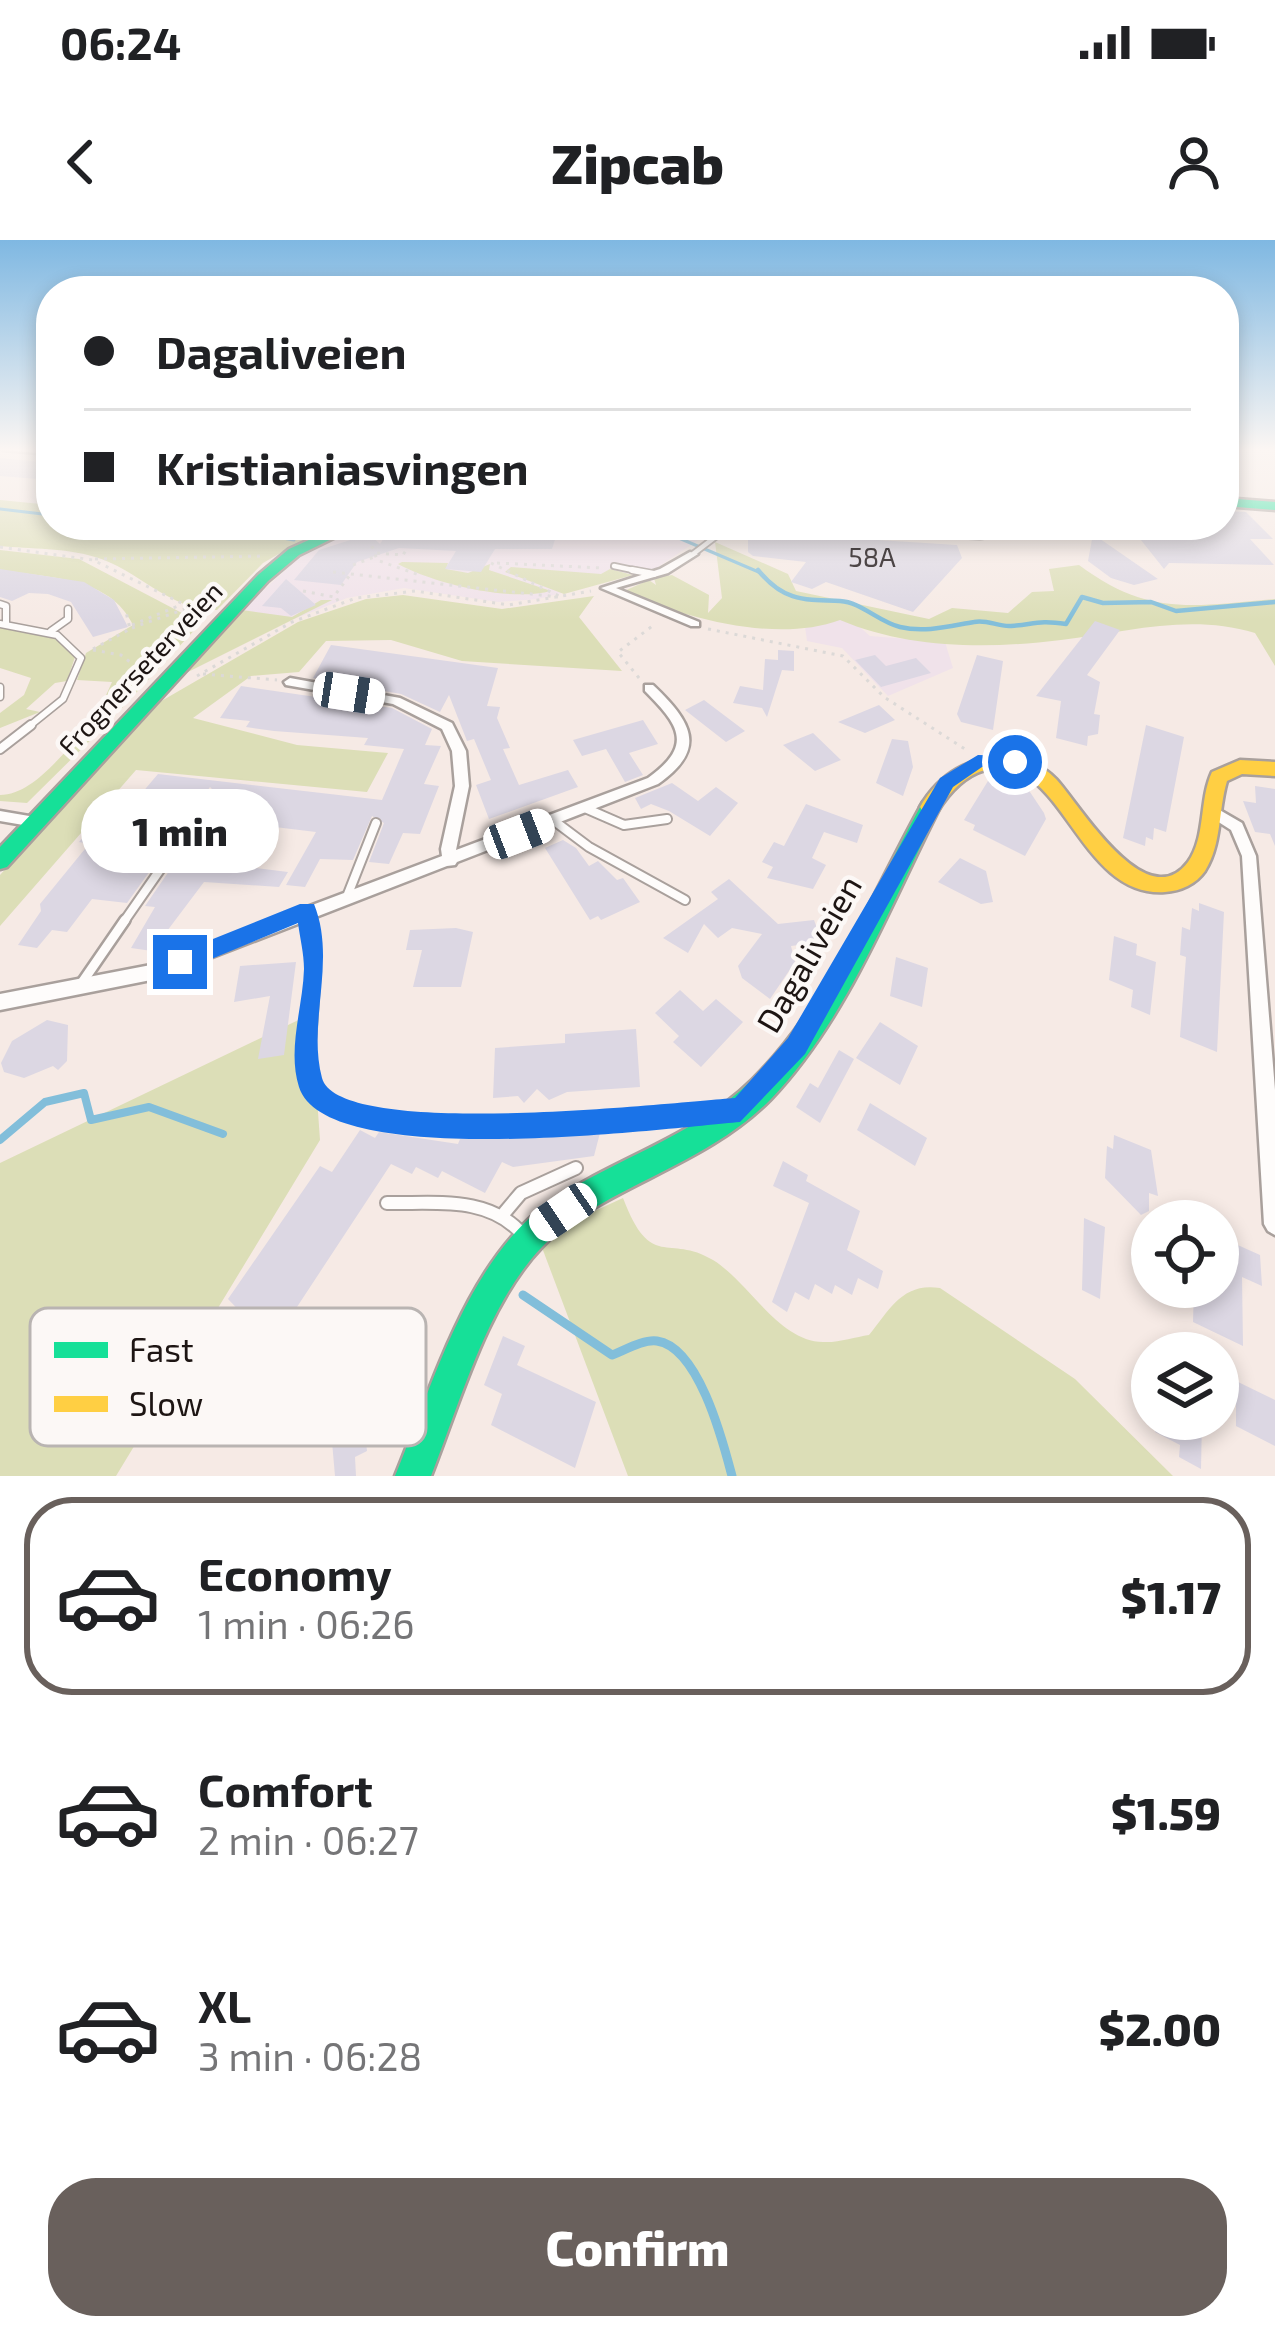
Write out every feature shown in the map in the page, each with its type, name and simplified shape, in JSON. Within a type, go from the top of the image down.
[{"type":"street","name":"Frognerseterveien","points":[[0,860],[273,568],[317,540]]},
{"type":"street","points":[[606,588],[656,574],[694,554]]},
{"type":"street","points":[[606,588],[695,624]]},
{"type":"street","points":[[290,682],[396,701],[447,726],[462,767],[448,849],[451,861]]},
{"type":"street","points":[[0,1002],[77,990],[168,967],[348,894],[451,861],[653,781],[681,758],[685,741],[680,724],[649,688]]},
{"type":"street","points":[[978,761],[1005,759],[1036,770],[1103,861],[1136,880],[1170,883],[1188,876],[1202,854],[1214,784],[1224,772],[1240,767],[1275,770]]},
{"type":"street","name":"Dagaliveien","points":[[426,1445],[483,1309],[525,1239],[563,1212],[686,1150],[740,1110],[797,1046],[935,798],[978,761]]},
{"type":"street","points":[[1211,810],[1237,827],[1249,856],[1275,1224]]},
{"type":"street","points":[[0,816],[35,822]]},
{"type":"street","name":"Dagaliveien","points":[[413,1476],[426,1446]]},
{"type":"lane","points":[[694,554],[712,540]]},
{"type":"lane","points":[[614,566],[656,574]]},
{"type":"lane","points":[[0,604],[7,606],[3,625],[50,632],[80,653],[62,699],[0,749]]},
{"type":"lane","points":[[50,632],[68,619],[68,609]]},
{"type":"lane","points":[[0,687],[0,697]]},
{"type":"lane","points":[[77,990],[212,795]]},
{"type":"lane","points":[[585,808],[601,819],[638,826],[667,819]]},
{"type":"lane","points":[[554,820],[589,847],[685,900]]},
{"type":"lane","points":[[348,894],[376,823]]},
{"type":"lane","points":[[307,910],[315,970],[308,1072],[323,1102],[396,1123],[469,1129],[740,1110]]},
{"type":"lane","points":[[505,1212],[521,1193],[576,1168]]},
{"type":"lane","points":[[387,1203],[505,1212],[525,1239]]},
{"type":"path","points":[[372,546],[375,555],[429,578]]},
{"type":"path","points":[[0,547],[94,560],[276,556]]},
{"type":"path","points":[[353,565],[375,555],[403,555],[409,547]]},
{"type":"path","points":[[94,560],[179,608],[194,611]]},
{"type":"path","points":[[560,598],[548,586],[497,570],[494,563],[614,566]]},
{"type":"path","points":[[332,572],[429,578],[560,598]]},
{"type":"path","points":[[304,591],[337,601],[352,572]]},
{"type":"path","points":[[387,574],[394,584],[391,592]]},
{"type":"path","name":"Frognerseterveien","points":[[188,681],[337,601],[391,592],[436,592],[509,605],[606,588]]},
{"type":"path","points":[[80,653],[179,608],[214,617]]},
{"type":"path","points":[[126,612],[131,627]]},
{"type":"path","points":[[649,688],[618,652],[668,614]]},
{"type":"path","points":[[695,624],[843,656],[884,698],[978,761]]},
{"type":"path","points":[[91,650],[121,655],[155,677]]},
{"type":"path","points":[[201,674],[290,682]]},
{"type":"path","points":[[98,716],[122,713]]},
{"type":"shaded area","points":[[333,540],[698,540],[655,569],[538,599],[498,602],[404,588],[347,598],[294,619],[242,610],[306,551]]},
{"type":"shaded area","points":[[803,612],[845,614],[870,636],[945,642],[953,668],[888,696],[842,648],[807,641]]},
{"type":"green space","points":[[0,506],[36,506],[36,540],[303,540],[263,563],[217,610],[184,604],[95,557],[0,546]]},
{"type":"green space","points":[[715,542],[788,574],[796,591],[929,619],[952,608],[1008,613],[1032,592],[1054,591],[1049,569],[1079,565],[1127,593],[1172,604],[1275,599],[1275,666],[1255,633],[1231,627],[1182,624],[1034,643],[949,644],[893,637],[840,620],[787,629],[730,624],[622,592],[649,580],[656,585],[654,578],[672,575],[709,595],[708,613],[722,598]]},
{"type":"green space","points":[[0,550],[79,559],[201,623],[121,709],[107,713],[116,715],[27,803],[0,801],[0,795],[15,792],[45,773],[106,715],[98,713],[112,682],[77,680],[86,653],[133,625],[123,609],[93,588],[0,570]]},
{"type":"green space","points":[[448,563],[446,569],[468,573],[490,564],[489,570],[551,591],[515,594],[473,589],[398,564]]},
{"type":"green space","points":[[511,567],[601,574],[610,569],[633,575],[564,594],[505,572]]},
{"type":"green space","points":[[403,595],[502,609],[594,596],[579,617],[622,671],[462,661],[391,640],[326,641],[299,672],[251,676],[193,718],[297,745],[388,753],[367,792],[136,770],[0,926],[0,875],[158,703],[298,622],[366,599]]},
{"type":"green space","points":[[321,600],[332,600],[186,673],[242,610],[292,617]]},
{"type":"green space","points":[[0,627],[53,637],[75,657],[67,681],[55,683],[26,709],[40,712],[0,728],[0,713],[24,695],[31,678],[0,668]]},
{"type":"green space","points":[[311,1014],[320,1140],[218,1308],[30,1308],[30,1446],[134,1446],[116,1476],[0,1476],[0,1163]]},
{"type":"green space","points":[[623,1198],[633,1221],[652,1243],[713,1260],[792,1332],[829,1342],[869,1335],[907,1293],[940,1288],[1075,1379],[1131,1434],[1131,1440],[1137,1440],[1173,1476],[628,1476],[538,1237]]},
{"type":"building","points":[[1239,512],[1246,512],[1273,539],[1250,539],[1274,565],[1169,563],[1164,569],[1141,540],[1239,540]]},
{"type":"building","points":[[350,540],[380,544],[383,540],[555,540],[552,549],[495,549],[481,572],[445,569],[456,551],[399,548],[357,562],[341,585],[294,580],[319,550]]},
{"type":"building","points":[[748,540],[877,540],[957,545],[962,558],[913,612],[826,582],[812,589],[791,582],[806,562],[748,552]]},
{"type":"building","points":[[1092,540],[1102,540],[1158,579],[1134,585],[1111,578],[1088,561]]},
{"type":"building","points":[[0,569],[84,582],[114,600],[128,627],[93,637],[71,602],[48,594],[29,593],[12,601],[0,597]]},
{"type":"building","points":[[286,579],[316,605],[291,616],[281,608],[262,606]]},
{"type":"building","points":[[1095,621],[1120,630],[1087,675],[1100,682],[1094,714],[1100,715],[1098,734],[1088,736],[1087,746],[1056,738],[1061,701],[1036,696]]},
{"type":"building","points":[[331,645],[498,668],[487,706],[500,707],[497,718],[510,748],[503,749],[519,785],[568,770],[578,787],[489,819],[476,785],[491,780],[474,739],[467,741],[449,695],[440,712],[401,694],[313,678]]},
{"type":"building","points":[[778,650],[794,651],[794,671],[782,670],[767,717],[762,708],[733,703],[740,686],[763,690],[765,659],[778,660]]},
{"type":"building","points":[[875,655],[886,666],[916,658],[931,673],[881,687],[855,660]]},
{"type":"building","points":[[977,655],[1003,661],[993,730],[961,722],[957,714]]},
{"type":"building","points":[[241,686],[392,708],[432,729],[425,745],[441,746],[424,784],[439,786],[420,834],[403,833],[389,864],[369,862],[384,823],[372,816],[353,860],[320,859],[305,887],[286,885],[316,832],[250,824],[225,864],[288,872],[279,887],[204,882],[152,951],[131,948],[155,907],[145,906],[176,861],[192,863],[222,819],[206,817],[220,797],[210,787],[127,903],[92,899],[67,932],[52,930],[37,948],[18,945],[41,911],[40,904],[89,844],[79,842],[93,826],[112,828],[158,774],[382,800],[404,749],[364,745],[368,738],[274,731],[246,727],[250,721],[220,718]]},
{"type":"building","points":[[704,700],[745,731],[726,742],[685,710]]},
{"type":"building","points":[[879,705],[895,720],[865,733],[838,722]]},
{"type":"building","points":[[643,720],[658,744],[629,753],[643,775],[625,782],[606,749],[582,756],[573,740]]},
{"type":"building","points":[[1146,725],[1184,737],[1166,832],[1154,828],[1153,840],[1146,837],[1145,846],[1123,838]]},
{"type":"building","points":[[813,733],[841,760],[815,771],[783,745]]},
{"type":"building","points":[[892,739],[908,741],[913,767],[903,796],[876,783]]},
{"type":"building","points":[[991,776],[1026,786],[1044,813],[1046,819],[1025,856],[973,830],[975,825],[964,820]]},
{"type":"building","points":[[672,783],[698,801],[716,787],[738,803],[710,836],[669,811],[651,804],[641,809],[635,798]]},
{"type":"building","points":[[1255,786],[1275,789],[1275,846],[1270,834],[1255,832],[1243,801],[1256,803]]},
{"type":"building","points":[[806,804],[863,825],[857,843],[824,832],[812,858],[826,865],[813,889],[767,878],[773,867],[762,862],[774,842],[784,846]]},
{"type":"building","points":[[563,840],[589,866],[598,861],[617,880],[623,878],[640,902],[601,920],[598,916],[590,920],[545,848]]},
{"type":"building","points":[[960,858],[986,871],[993,902],[981,904],[938,882]]},
{"type":"building","points":[[729,879],[778,924],[814,920],[822,942],[791,946],[795,962],[770,999],[742,978],[738,966],[762,934],[732,928],[718,938],[704,924],[688,953],[663,938],[718,899],[711,892]]},
{"type":"building","points":[[1199,903],[1224,912],[1217,1052],[1180,1037],[1186,957],[1180,955],[1182,927],[1190,930],[1192,908],[1199,911]]},
{"type":"building","points":[[410,930],[473,932],[461,987],[413,987],[422,950],[406,950]]},
{"type":"building","points":[[1114,936],[1137,944],[1136,955],[1156,962],[1150,1015],[1131,1007],[1133,990],[1109,980]]},
{"type":"building","points":[[896,957],[928,968],[922,1007],[890,996]]},
{"type":"building","points":[[296,962],[284,1055],[258,1059],[270,996],[234,1002],[240,966]]},
{"type":"building","points":[[680,990],[703,1011],[716,999],[743,1022],[701,1067],[673,1042],[679,1036],[655,1013]]},
{"type":"building","points":[[47,1020],[68,1025],[67,1061],[58,1070],[53,1066],[24,1078],[4,1072],[1,1063],[12,1041]]},
{"type":"building","points":[[880,1022],[918,1046],[900,1085],[856,1058]]},
{"type":"building","points":[[636,1029],[640,1087],[567,1092],[549,1100],[537,1089],[524,1103],[518,1096],[493,1098],[495,1048],[565,1043],[565,1034]]},
{"type":"building","points":[[839,1050],[854,1059],[820,1123],[796,1107],[810,1083],[818,1088]]},
{"type":"building","points":[[870,1103],[927,1138],[915,1166],[857,1130]]},
{"type":"building","points":[[601,1129],[594,1156],[513,1167],[502,1162],[485,1193],[442,1171],[438,1178],[416,1167],[412,1174],[391,1164],[296,1308],[237,1308],[228,1299],[320,1166],[332,1172],[360,1130],[375,1138],[379,1132],[458,1144],[460,1139]]},
{"type":"building","points":[[1114,1135],[1151,1150],[1158,1196],[1149,1193],[1149,1200],[1131,1200],[1131,1205],[1105,1178],[1107,1146],[1113,1149]]},
{"type":"building","points":[[783,1161],[808,1175],[806,1181],[860,1211],[847,1250],[883,1271],[878,1289],[858,1278],[852,1295],[835,1285],[832,1294],[815,1284],[809,1300],[795,1292],[787,1312],[772,1302],[809,1203],[773,1186]]},
{"type":"building","points":[[1084,1218],[1105,1227],[1100,1299],[1082,1290]]},
{"type":"building","points":[[1239,1246],[1260,1255],[1262,1286],[1242,1277],[1243,1346],[1239,1332],[1214,1332],[1193,1322],[1193,1308],[1239,1308]]},
{"type":"building","points":[[503,1336],[525,1346],[517,1365],[596,1402],[575,1468],[491,1425],[502,1394],[484,1385]]},
{"type":"building","points":[[1239,1382],[1275,1400],[1275,1446],[1239,1428]]},
{"type":"building","points":[[1170,1440],[1202,1440],[1201,1469],[1179,1457],[1180,1445]]},
{"type":"building","points":[[332,1446],[366,1446],[367,1451],[355,1457],[356,1476],[335,1476]]},
{"type":"waterway","points":[[0,509],[36,513]]},
{"type":"waterway","points":[[683,540],[761,573]]},
{"type":"waterway","points":[[758,570],[761,573]]},
{"type":"waterway","points":[[761,573],[776,588],[795,597],[848,602],[892,624],[919,629],[979,621],[1006,626],[1066,624],[1082,597],[1103,603],[1151,602],[1176,611],[1275,602]]},
{"type":"waterway","points":[[0,1140],[45,1102],[84,1093],[91,1120],[149,1107],[223,1134]]},
{"type":"waterway","points":[[523,1295],[612,1355],[652,1341],[672,1347],[697,1377],[707,1398],[732,1476]]},
{"type":"traffic: fast","points":[[1271,506],[1275,506]]},
{"type":"traffic: fast","points":[[0,861],[263,578],[294,552],[320,540]]},
{"type":"traffic: fast","points":[[426,1444],[482,1312],[516,1253],[561,1212],[710,1131],[763,1088],[834,989],[930,807]]},
{"type":"traffic: fast","points":[[413,1476],[425,1446]]},
{"type":"traffic: slow","points":[[930,807],[944,787],[978,765],[1007,760],[1030,767],[1050,785],[1105,856],[1128,874],[1170,883],[1183,879],[1198,864],[1219,777],[1240,767],[1275,769]]},
{"type":"route","points":[[180,962],[307,910],[315,970],[308,1018],[310,1085],[323,1102],[375,1119],[469,1129],[740,1110],[797,1046],[935,798],[969,765],[995,759],[1015,762]]}]
